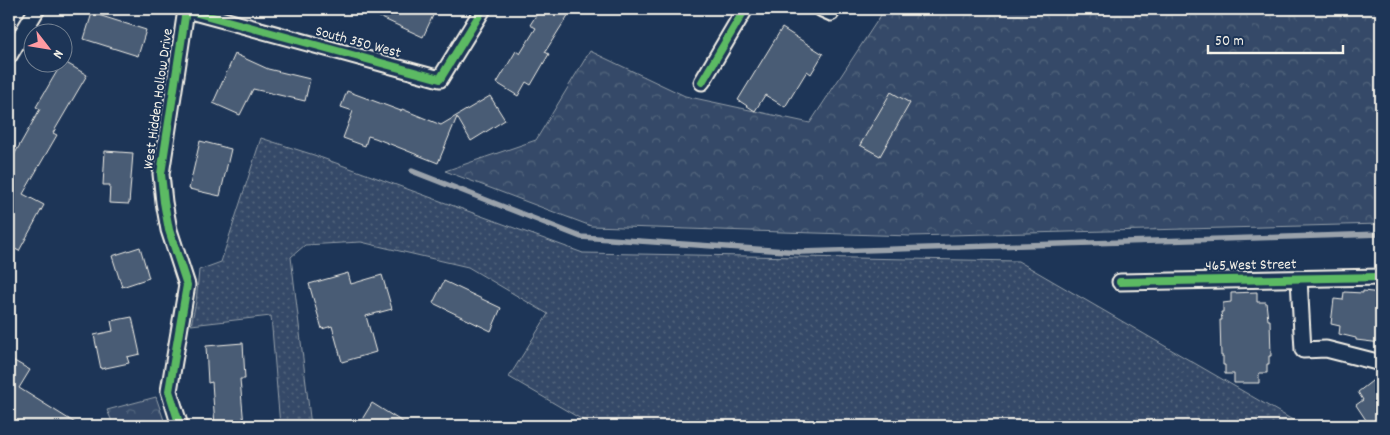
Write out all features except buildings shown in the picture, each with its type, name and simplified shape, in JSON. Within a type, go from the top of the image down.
[{"type":"street","points":[[9,56],[37,9]]},
{"type":"street","name":"South 350 West","points":[[185,9],[440,79],[483,9]]},
{"type":"street","name":"West Hidden Hollow Drive","points":[[180,426],[169,391],[187,285],[170,230],[161,174],[185,9]]},
{"type":"street","points":[[702,82],[745,9]]},
{"type":"street","name":"465 West Street","points":[[1120,282],[1381,277]]},
{"type":"street","points":[[1299,279],[1303,350],[1326,349],[1381,363]]},
{"type":"green space","points":[[885,9],[1381,9],[1381,224],[911,236],[591,226],[445,171],[536,140],[590,51],[685,96],[810,123]]},
{"type":"green space","points":[[261,138],[314,155],[583,253],[1018,261],[1303,426],[593,426],[509,377],[548,314],[468,267],[361,242],[305,245],[291,257],[311,426],[280,426],[271,316],[191,325],[196,302],[199,270],[221,262]]},
{"type":"green space","points":[[156,397],[166,426],[114,426],[107,410]]},
{"type":"waterway","points":[[412,171],[581,237],[801,252],[1381,234]]},
{"type":"cycle path","points":[[183,9],[440,79],[483,9]]},
{"type":"cycle path","points":[[702,82],[745,9]]},
{"type":"cycle path","points":[[180,426],[169,391],[187,285],[169,230],[161,174],[186,10]]},
{"type":"cycle path","points":[[1120,282],[1381,277]]}]
